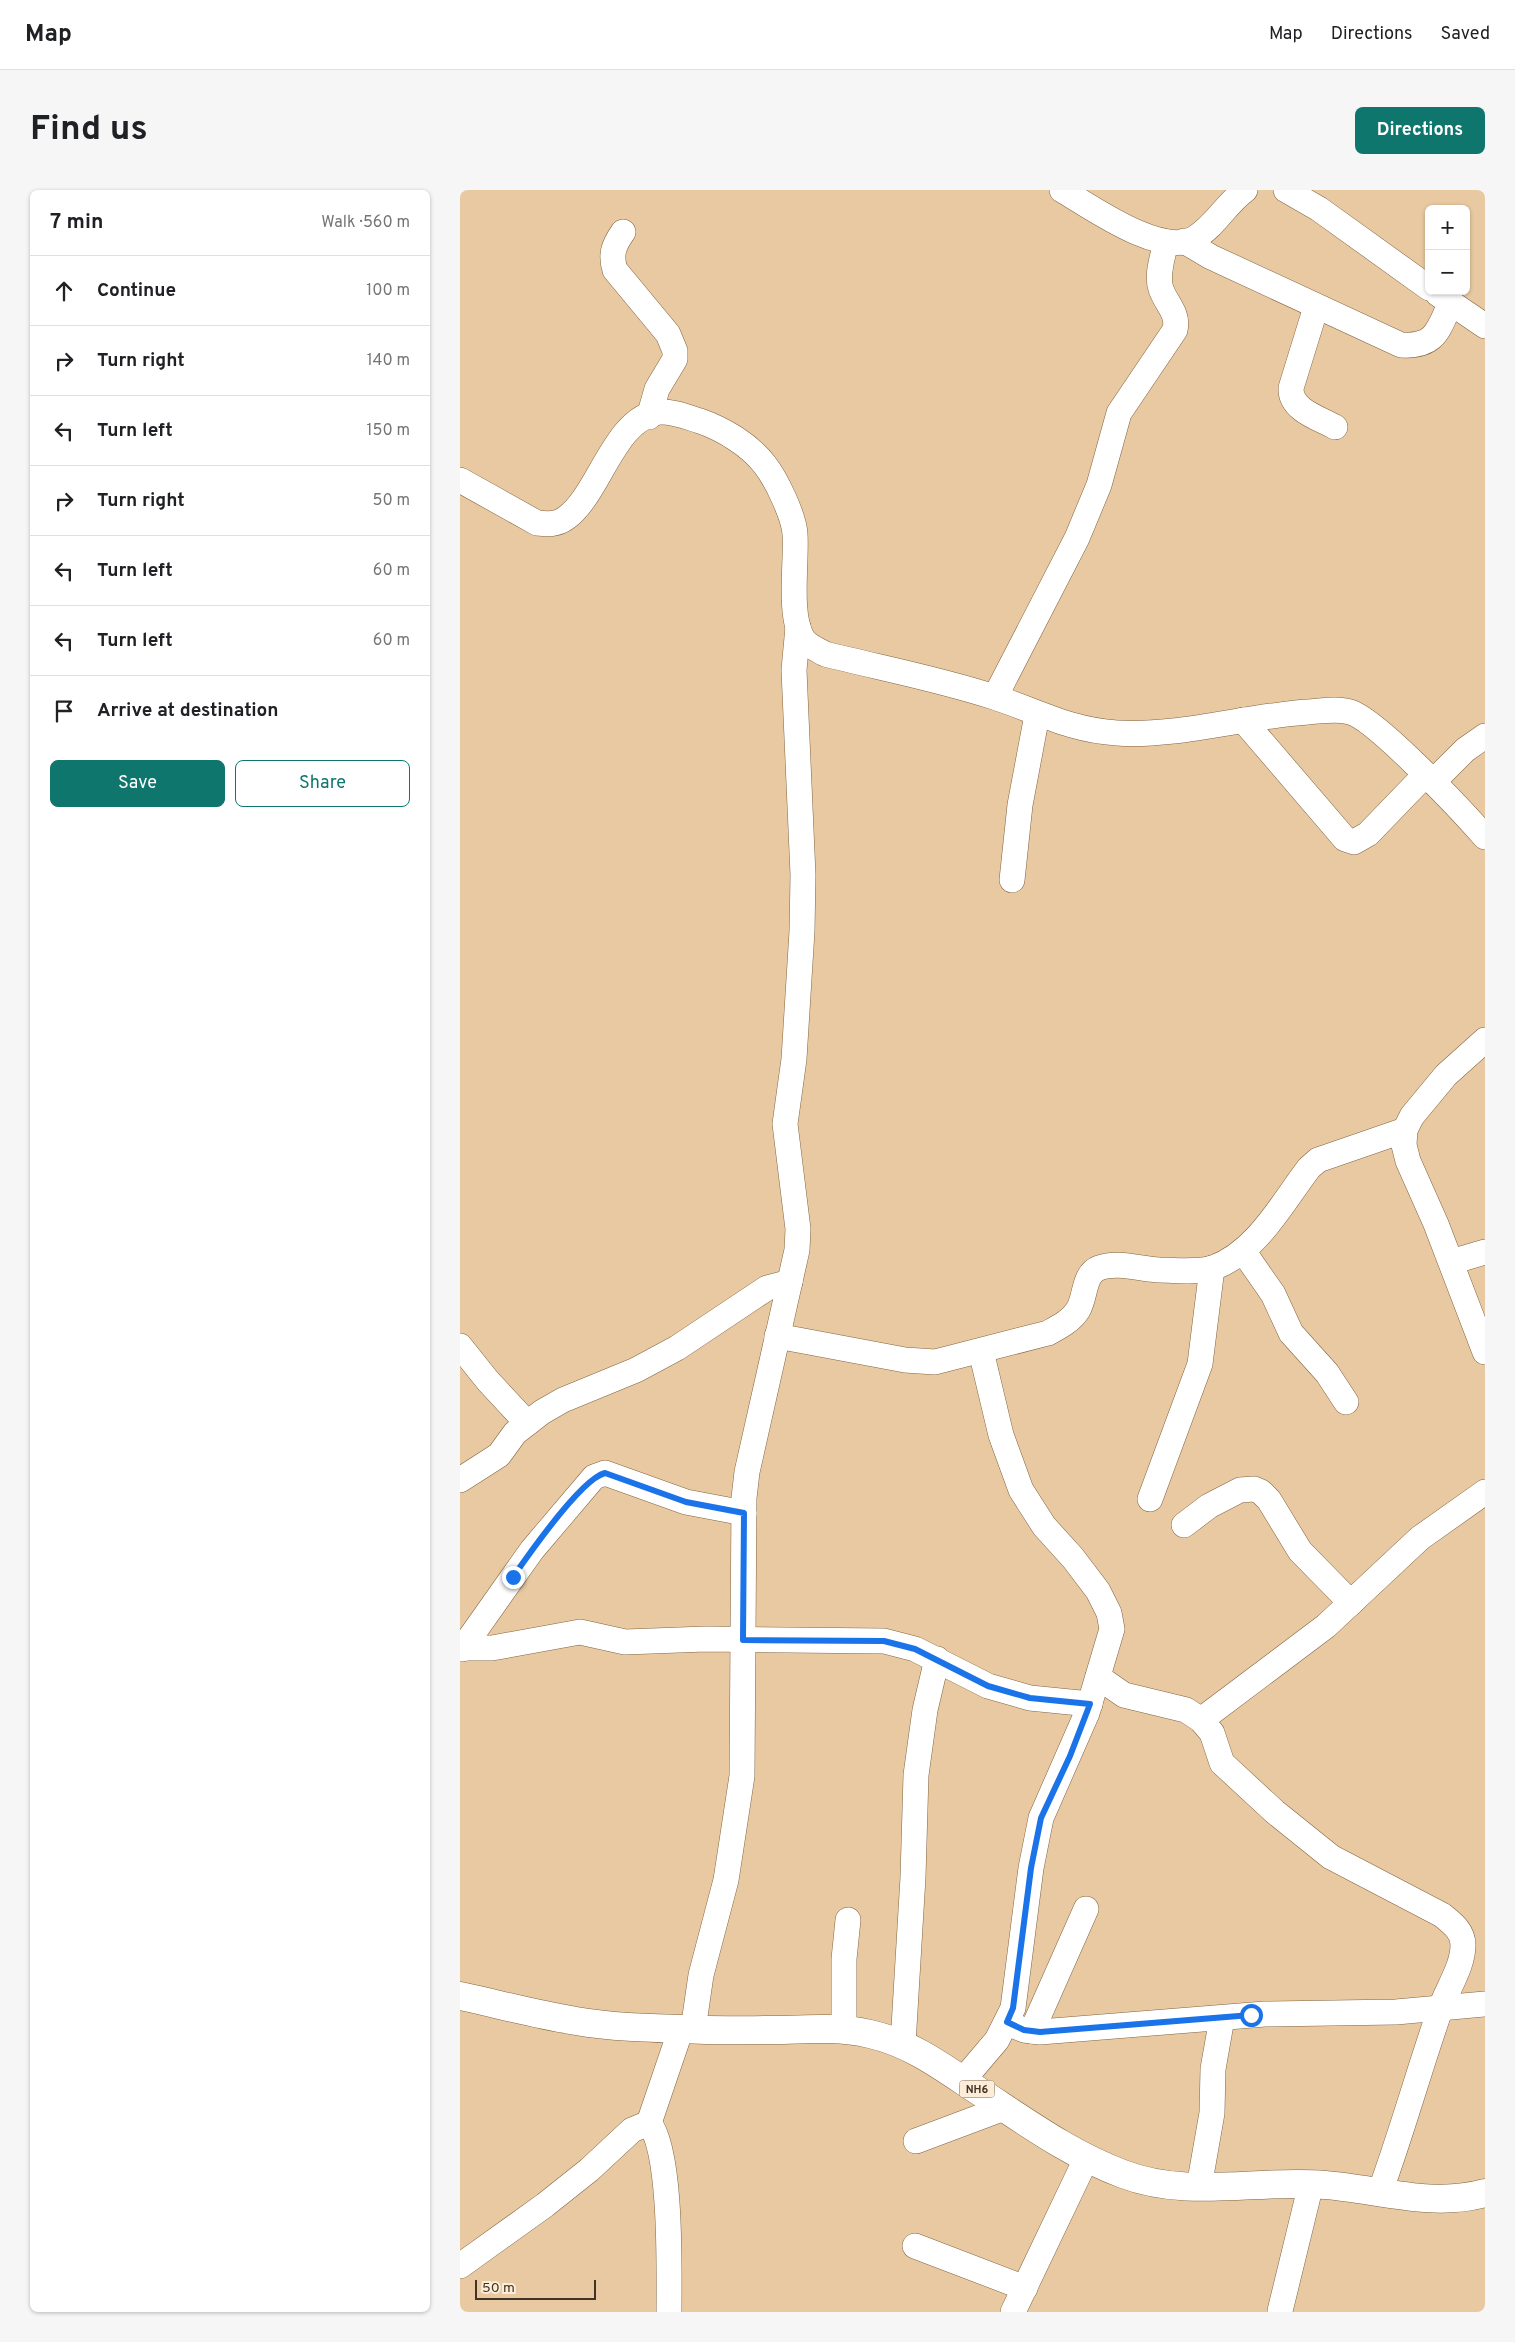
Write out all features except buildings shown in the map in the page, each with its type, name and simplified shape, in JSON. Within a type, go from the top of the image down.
[{"type":"highway","name":"NH6","points":[[460,1996],[576,2021],[687,2030],[844,2029],[872,2034],[903,2044],[963,2080],[1032,2126],[1087,2157],[1124,2175],[1158,2184],[1200,2187],[1311,2184],[1423,2198],[1450,2198],[1485,2193]]},
{"type":"street","points":[[1062,190],[1127,227],[1158,241],[1175,242],[1193,239],[1208,228],[1226,207],[1245,190]]},
{"type":"street","points":[[1286,190],[1319,209],[1425,285]]},
{"type":"street","points":[[622,232],[612,251],[615,270],[668,334],[675,350],[675,359],[657,389],[649,416]]},
{"type":"street","points":[[1175,242],[1401,345],[1415,346],[1435,336],[1442,297],[1485,326]]},
{"type":"street","points":[[995,697],[1077,538],[1099,485],[1119,413],[1175,330],[1177,323],[1174,312],[1161,289],[1160,280],[1175,242]]},
{"type":"street","points":[[1316,307],[1291,388],[1291,398],[1296,404],[1335,427]]},
{"type":"street","points":[[460,480],[537,523],[552,524],[566,519],[578,507],[625,433],[658,412],[674,413],[710,425],[757,454],[780,490],[795,532],[795,603],[798,627],[794,670],[803,875],[797,1026],[785,1124],[798,1228],[797,1250],[747,1472],[744,1513],[742,1776],[726,1880],[687,2030],[649,2123],[632,2130],[590,2170],[460,2266]]},
{"type":"street","points":[[798,627],[804,640],[825,654],[995,697],[1038,715],[1073,726],[1118,733],[1143,733],[1293,713],[1340,710],[1352,712],[1367,720],[1461,809],[1485,837]]},
{"type":"street","points":[[1012,880],[1020,805],[1038,715]]},
{"type":"street","points":[[1243,720],[1346,839],[1354,842],[1368,834],[1429,779],[1485,736]]},
{"type":"street","points":[[1485,1040],[1446,1075],[1412,1116],[1405,1130],[1404,1145],[1408,1161],[1451,1262],[1485,1352]]},
{"type":"street","points":[[777,1336],[905,1360],[935,1362],[1048,1333],[1063,1325],[1076,1313],[1083,1302],[1087,1282],[1092,1271],[1100,1267],[1115,1266],[1195,1271],[1212,1268],[1243,1251],[1259,1235],[1309,1168],[1318,1160],[1405,1130]]},
{"type":"street","points":[[1243,1251],[1273,1294],[1291,1333],[1327,1373],[1346,1402]]},
{"type":"street","points":[[1451,1262],[1485,1252]]},
{"type":"street","points":[[1150,1499],[1200,1364],[1212,1268]]},
{"type":"street","points":[[460,1480],[499,1455],[515,1434],[527,1423],[563,1400],[636,1370],[677,1348],[767,1288],[790,1282]]},
{"type":"street","points":[[460,1346],[488,1381],[527,1423]]},
{"type":"street","points":[[963,2080],[997,2040],[1013,2008],[1031,1868],[1041,1818],[1070,1756],[1090,1704],[1112,1629],[1109,1613],[1098,1591],[1073,1558],[1044,1526],[1021,1490],[1001,1435],[981,1351]]},
{"type":"street","points":[[461,1648],[532,1550],[594,1477],[605,1473],[686,1502],[744,1513]]},
{"type":"street","points":[[1184,1525],[1210,1506],[1240,1490],[1254,1489],[1261,1492],[1269,1500],[1300,1550],[1351,1604]]},
{"type":"street","points":[[1202,1720],[1326,1626],[1420,1538],[1485,1492]]},
{"type":"street","points":[[461,1648],[492,1648],[580,1632],[625,1642],[674,1639],[884,1641],[915,1649],[988,1686],[1030,1698],[1090,1704]]},
{"type":"street","points":[[903,2044],[913,1877],[916,1775],[925,1710],[937,1659]]},
{"type":"street","points":[[1098,1677],[1124,1695],[1186,1710],[1202,1720],[1212,1733],[1222,1763],[1275,1812],[1331,1857],[1442,1915],[1454,1924],[1461,1933],[1463,1945],[1459,1964],[1440,2008],[1380,2192]]},
{"type":"street","points":[[1032,2031],[1086,1909]]},
{"type":"street","points":[[844,2029],[844,1959],[848,1920]]},
{"type":"street","points":[[1007,2022],[1024,2030],[1032,2031],[1074,2030],[1265,2014],[1396,2012],[1485,2004]]},
{"type":"street","points":[[1200,2187],[1212,2113],[1213,2069],[1222,2018]]},
{"type":"street","points":[[916,2141],[1004,2108]]},
{"type":"street","points":[[649,2123],[655,2131],[660,2144],[668,2220],[669,2312]]},
{"type":"street","points":[[1013,2312],[1087,2157]]},
{"type":"street","points":[[1280,2311],[1311,2184]]},
{"type":"street","points":[[915,2246],[1025,2288]]},
{"type":"route","points":[[513,1577],[532,1550],[572,1501],[594,1477],[605,1473],[653,1492],[686,1502],[744,1513],[743,1640],[884,1641],[915,1649],[988,1686],[1030,1698],[1090,1704],[1070,1756],[1049,1797],[1041,1818],[1025,1908],[1013,2008],[1007,2022],[1024,2030],[1040,2032],[1251,2015]]}]
